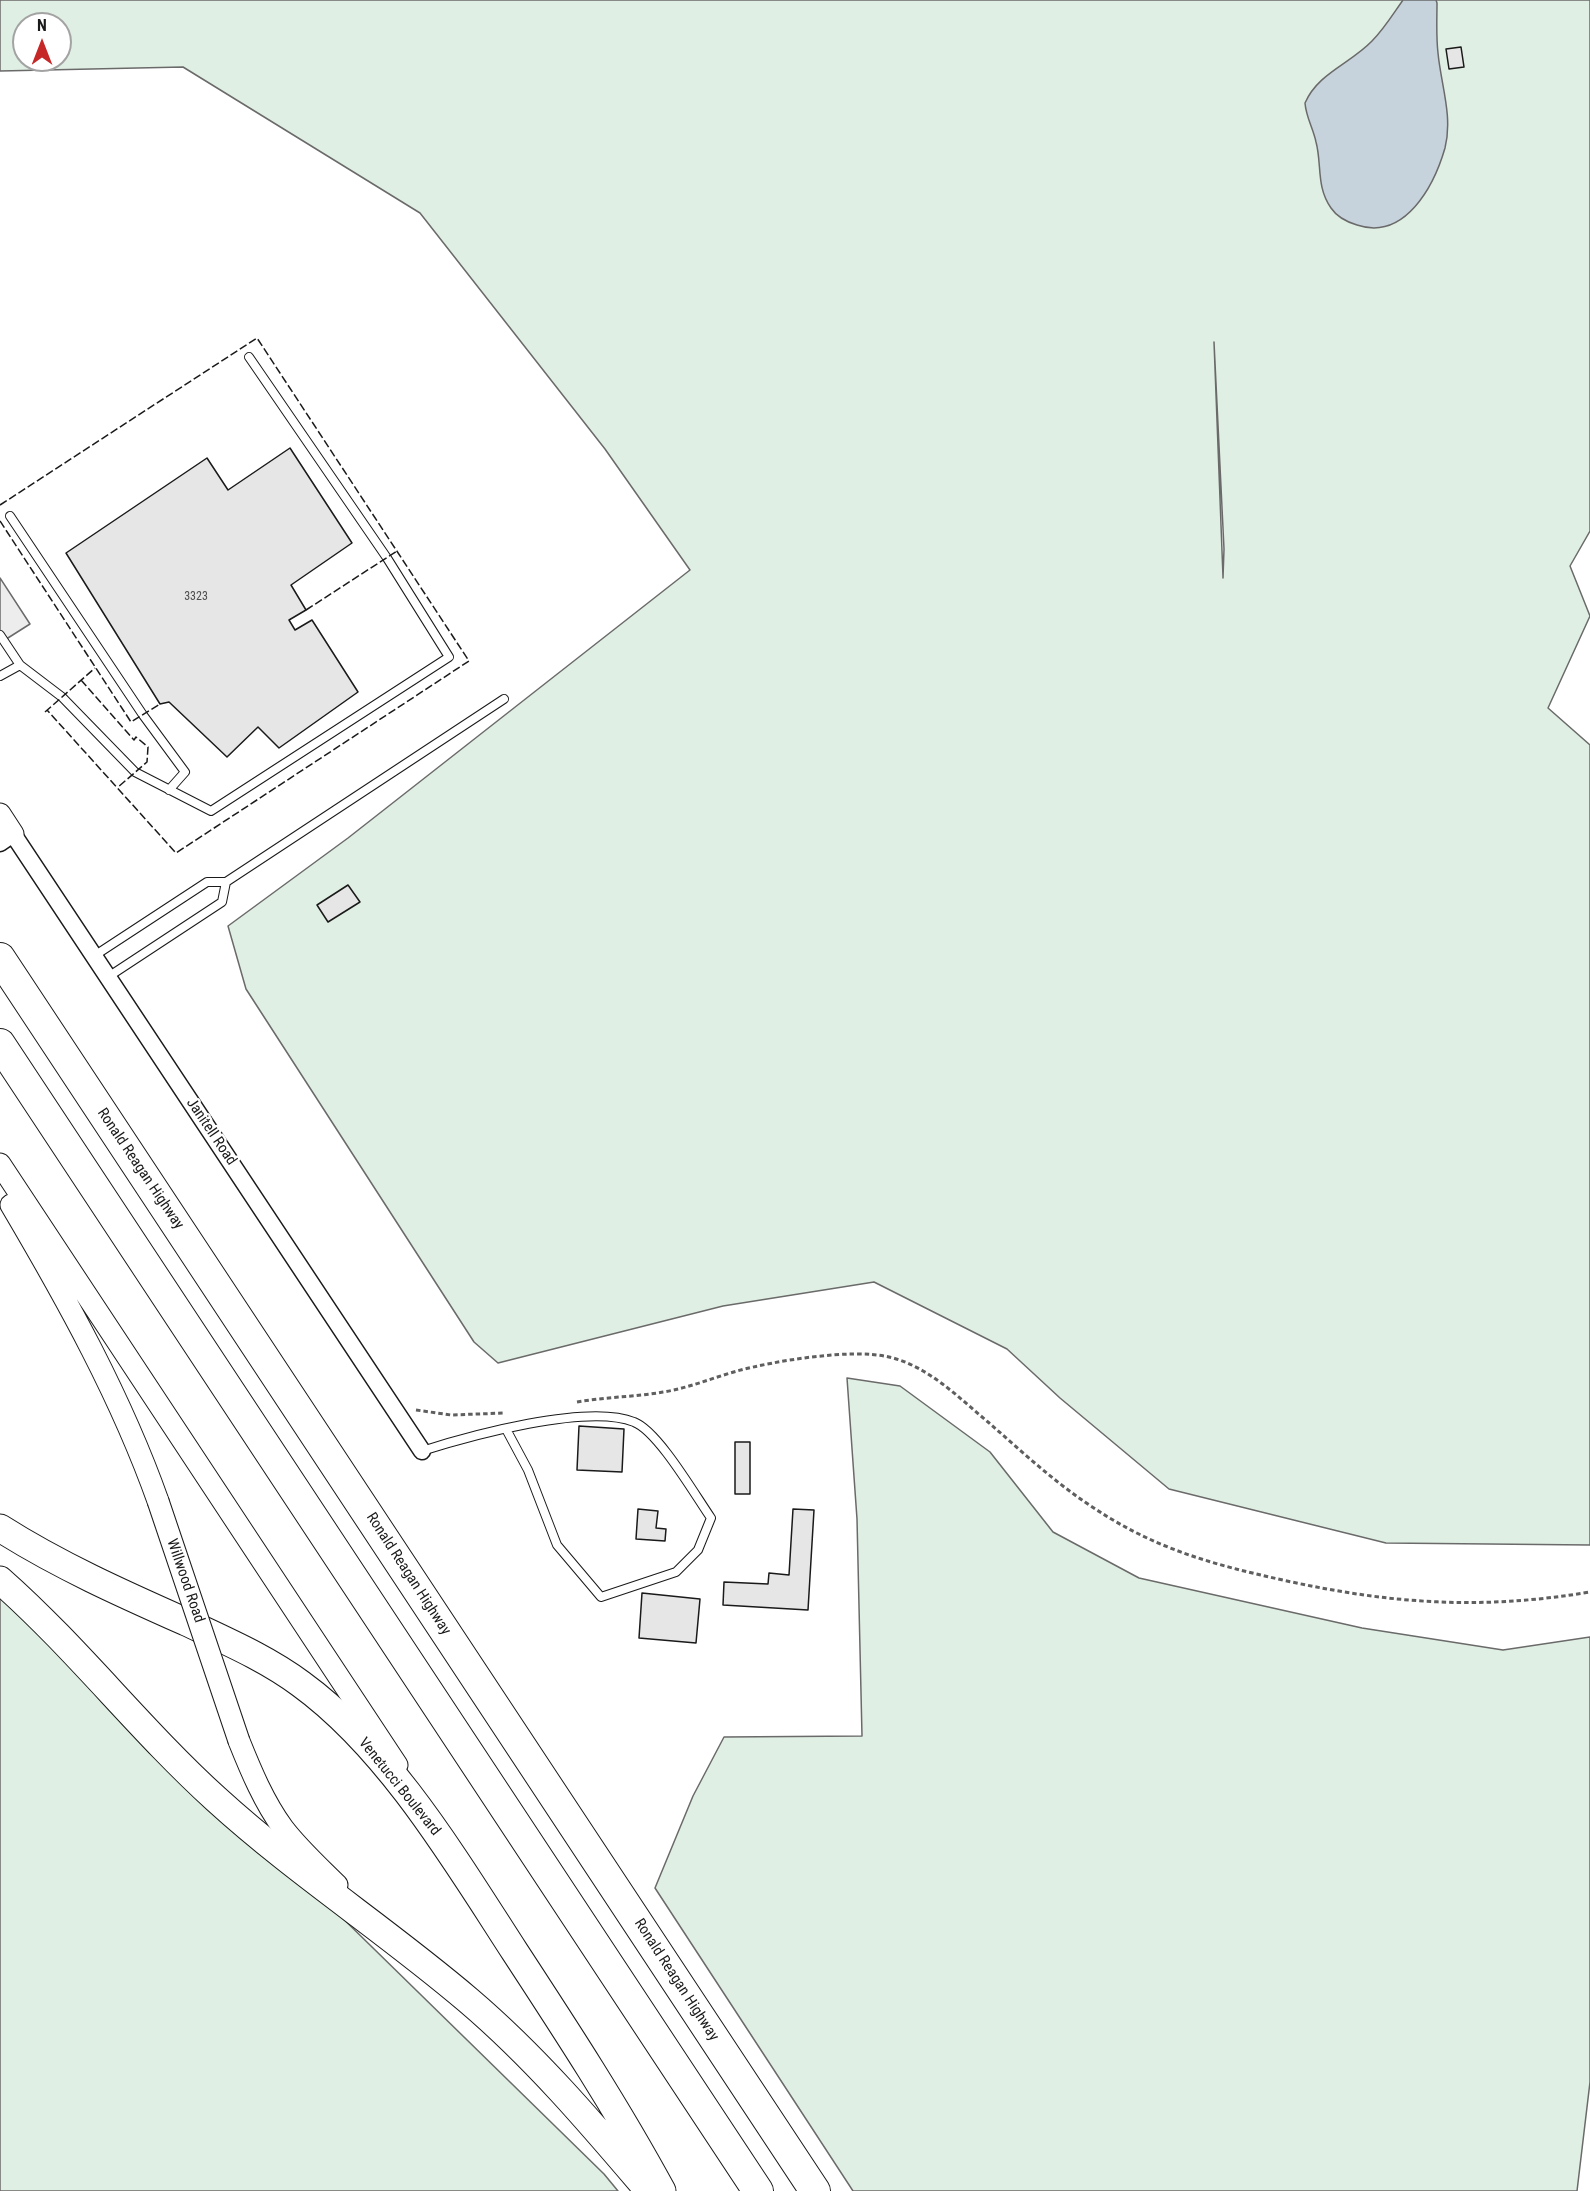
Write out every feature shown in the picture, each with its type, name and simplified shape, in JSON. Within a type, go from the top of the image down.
[{"type":"highway","name":"Ronald Reagan Highway","points":[[0,958],[815,2191]]},
{"type":"highway","points":[[0,1044],[758,2191]]},
{"type":"main road","name":"Venetucci Boulevard","points":[[0,1528],[107,1586],[254,1654],[301,1684],[343,1719],[382,1762],[451,1853],[627,2127],[662,2191]]},
{"type":"main road","points":[[0,1580],[31,1607],[216,1799],[289,1863],[404,1949],[515,2042],[564,2092],[649,2191]]},
{"type":"street","name":"Janitell Road","points":[[0,814],[7,839],[94,956],[422,1451]]},
{"type":"street","points":[[0,1164],[385,1745],[451,1853]]},
{"type":"street","name":"Willwood Road","points":[[0,1186],[68,1300],[141,1452],[239,1741],[262,1794],[300,1849],[404,1949]]},
{"type":"lane","points":[[0,635],[20,665],[62,697],[135,772],[211,811],[449,657],[387,558],[249,357]]},
{"type":"lane","points":[[10,516],[143,714],[185,772],[169,790]]},
{"type":"lane","points":[[0,676],[20,665]]},
{"type":"lane","points":[[94,956],[207,882],[226,882],[504,699]]},
{"type":"lane","points":[[108,978],[222,902],[226,882]]},
{"type":"lane","points":[[422,1451],[476,1434],[506,1429],[594,1416],[634,1422],[654,1437],[711,1518],[698,1550],[676,1572],[601,1597],[557,1545],[528,1470],[506,1429]]},
{"type":"path","points":[[571,1404],[663,1392],[739,1371],[785,1363],[854,1355],[890,1357],[920,1369],[951,1390],[1084,1502],[1151,1541],[1190,1557],[1323,1588],[1415,1602],[1487,1604],[1590,1592]]},
{"type":"path","points":[[393,1407],[451,1415],[511,1413]]},
{"type":"green space","points":[[0,0],[1590,0],[1590,531],[1570,566],[1590,616],[1548,708],[1590,745],[1590,1545],[1386,1543],[1169,1489],[1060,1398],[1007,1349],[874,1282],[723,1306],[498,1363],[474,1342],[246,989],[228,926],[348,838],[690,570],[605,449],[420,213],[183,67],[72,69],[72,12],[12,12],[12,71],[0,71]],"holes":[[[1214,342],[1224,549],[1223,578]]]},
{"type":"green space","points":[[847,1378],[900,1386],[990,1452],[1053,1532],[1139,1578],[1362,1628],[1503,1650],[1590,1637],[1590,2082],[1577,2191],[853,2191],[655,1888],[693,1796],[724,1737],[862,1736],[857,1519]]},
{"type":"green space","points":[[0,1583],[604,2174],[618,2191],[0,2191]]},
{"type":"shaded area","points":[[1403,0],[1436,0],[1437,3],[1437,47],[1447,112],[1447,136],[1440,163],[1415,207],[1403,218],[1389,225],[1374,228],[1342,219],[1326,200],[1321,184],[1318,150],[1305,103],[1326,76],[1372,41]]},
{"type":"shaded area","points":[[0,578],[30,624],[0,643]]},
{"type":"building","points":[[1461,47],[1464,67],[1449,69],[1446,49]]},
{"type":"building","points":[[290,448],[352,543],[291,585],[306,610],[289,620],[295,630],[312,620],[358,692],[279,748],[258,727],[227,757],[169,702],[160,704],[66,553],[207,458],[228,490]]},
{"type":"building","points":[[348,885],[360,902],[328,922],[317,905]]},
{"type":"building","points":[[579,1426],[624,1429],[622,1472],[577,1470]]},
{"type":"building","points":[[735,1442],[750,1442],[750,1494],[735,1494]]},
{"type":"building","points":[[638,1509],[658,1511],[656,1528],[666,1529],[665,1541],[636,1539]]},
{"type":"building","points":[[793,1509],[814,1510],[808,1610],[723,1605],[724,1582],[768,1584],[769,1573],[789,1575]]},
{"type":"building","points":[[642,1593],[700,1599],[696,1643],[639,1638]]},
{"type":"fence","points":[[0,505],[257,338],[469,661],[176,853],[47,710]]},
{"type":"fence","points":[[0,521],[131,722],[160,704]]},
{"type":"fence","points":[[306,610],[397,551]]},
{"type":"fence","points":[[45,712],[95,668]]},
{"type":"fence","points":[[81,680],[134,740],[136,737],[148,747],[147,762],[117,788]]}]
